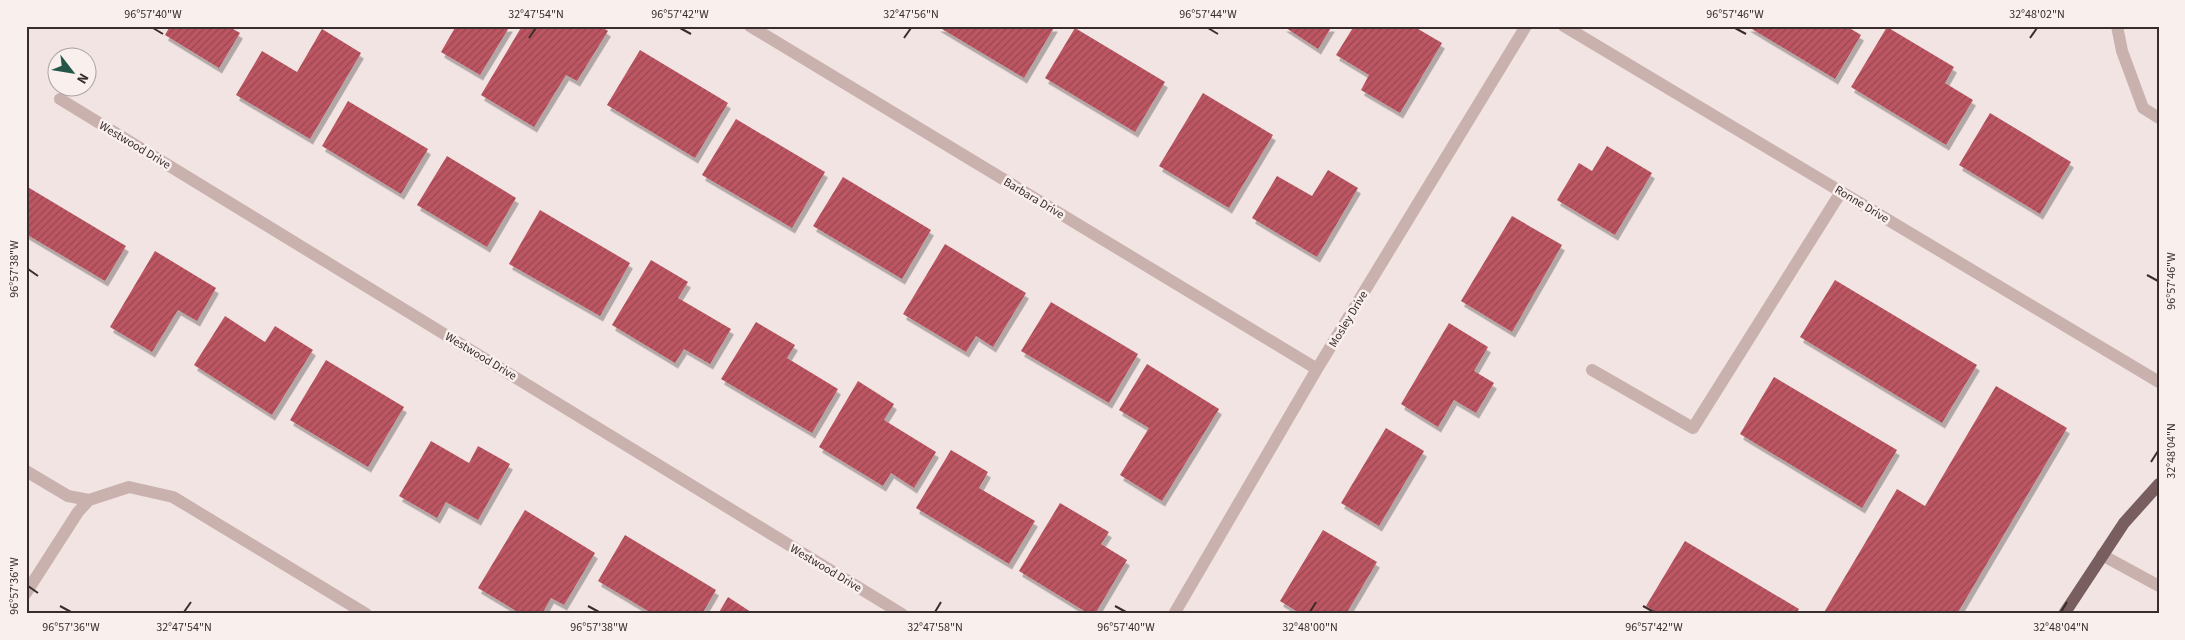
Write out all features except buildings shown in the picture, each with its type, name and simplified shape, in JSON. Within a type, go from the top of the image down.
[{"type":"main road","points":[[2064,614],[2124,523],[2156,492]]},
{"type":"street","name":"Barbara Drive","points":[[750,26],[1317,369]]},
{"type":"street","name":"Mosley Drive","points":[[1174,614],[1317,369],[1526,26]]},
{"type":"street","name":"Ronne Drive","points":[[1564,26],[2159,382]]},
{"type":"street","points":[[2118,26],[2122,51],[2143,108],[2159,118]]},
{"type":"street","name":"Westwood Drive","points":[[60,99],[902,614]]},
{"type":"street","points":[[1592,370],[1693,428],[1841,192]]},
{"type":"street","points":[[26,471],[68,496],[89,500]]},
{"type":"street","points":[[26,593],[78,512],[89,500],[129,486],[173,497],[366,614]]},
{"type":"street","points":[[2102,556],[2159,586]]}]
